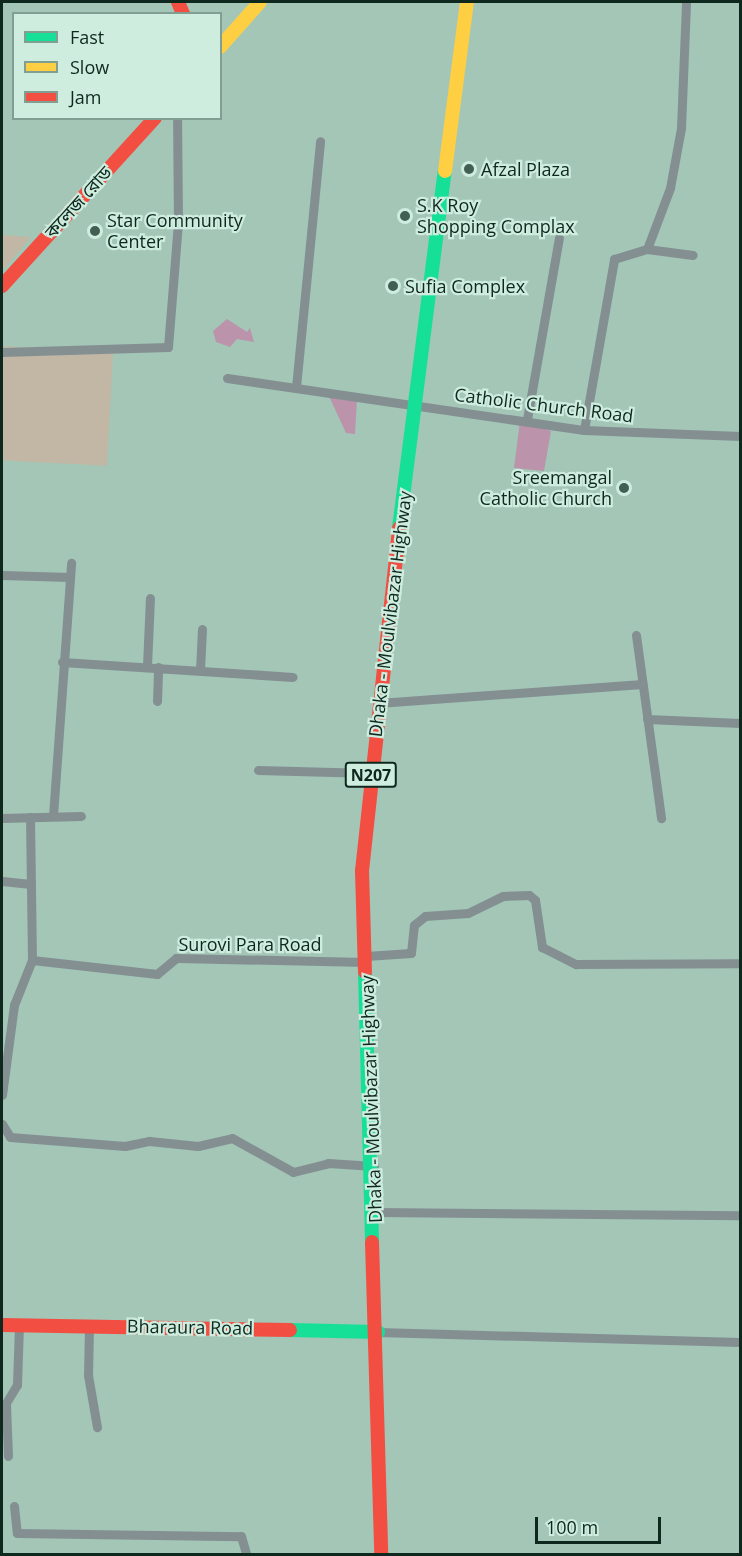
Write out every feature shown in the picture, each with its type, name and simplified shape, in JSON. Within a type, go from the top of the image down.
[{"type":"main road","points":[[222,45],[260,2]]},
{"type":"main road","name":"Dhaka - Moulvibazar Highway","points":[[381,1554],[374,1166],[363,870],[378,703],[467,2]]},
{"type":"main road","name":"কলেজ রোড","points":[[2,286],[153,120]]},
{"type":"main road","name":"Bharaura Road","points":[[2,1325],[378,1332]]},
{"type":"street","points":[[647,249],[670,188],[681,128],[686,2]]},
{"type":"street","points":[[2,352],[168,347],[178,224],[177,120]]},
{"type":"street","points":[[296,387],[320,141]]},
{"type":"street","points":[[527,419],[559,238]]},
{"type":"street","points":[[584,429],[614,259],[647,249],[693,255]]},
{"type":"street","name":"Catholic Church Road","points":[[227,378],[527,419],[584,429],[741,436]]},
{"type":"street","points":[[53,816],[62,662],[71,563]]},
{"type":"street","points":[[2,575],[70,577]]},
{"type":"street","points":[[147,666],[150,598]]},
{"type":"street","points":[[200,670],[202,629]]},
{"type":"street","points":[[636,634],[661,818]]},
{"type":"street","points":[[62,662],[293,677]]},
{"type":"street","points":[[157,701],[158,667]]},
{"type":"street","points":[[378,703],[642,684]]},
{"type":"street","points":[[647,719],[741,723]]},
{"type":"street","points":[[258,770],[371,773]]},
{"type":"street","points":[[2,818],[81,816]]},
{"type":"street","points":[[2,1095],[14,1005],[32,960],[30,817]]},
{"type":"street","points":[[2,880],[31,884]]},
{"type":"street","name":"Surovi Para Road","points":[[32,960],[157,974],[176,958],[366,959],[411,953],[414,924],[425,916],[468,913],[503,896],[529,895],[535,900],[542,947],[576,964],[741,963]]},
{"type":"street","points":[[2,1124],[10,1137],[125,1146],[149,1141],[198,1146],[232,1138],[293,1172],[328,1164],[374,1166]]},
{"type":"street","points":[[375,1212],[741,1215]]},
{"type":"street","points":[[8,1456],[6,1403],[17,1385],[19,1325]]},
{"type":"street","points":[[89,1325],[88,1375],[98,1427]]},
{"type":"street","points":[[378,1332],[741,1342]]},
{"type":"street","points":[[14,1506],[17,1533],[241,1536],[246,1554]]},
{"type":"shaded area","points":[[2,235],[31,237],[2,271]]},
{"type":"shaded area","points":[[227,319],[247,332],[250,328],[254,342],[237,339],[230,347],[216,342],[213,331]]},
{"type":"shaded area","points":[[2,346],[113,352],[107,466],[2,460]]},
{"type":"shaded area","points":[[328,394],[357,399],[355,434],[346,433]]},
{"type":"shaded area","points":[[520,421],[551,431],[544,471],[514,468]]},
{"type":"traffic: fast","points":[[399,528],[445,171]]},
{"type":"traffic: fast","points":[[365,972],[372,1242]]},
{"type":"traffic: fast","points":[[290,1330],[378,1332]]},
{"type":"traffic: slow","points":[[222,45],[260,2]]},
{"type":"traffic: slow","points":[[445,171],[467,2]]},
{"type":"traffic: jam","points":[[178,2],[182,12]]},
{"type":"traffic: jam","points":[[2,286],[153,120]]},
{"type":"traffic: jam","points":[[365,972],[362,871],[399,528]]},
{"type":"traffic: jam","points":[[372,1242],[381,1554]]},
{"type":"traffic: jam","points":[[2,1325],[290,1330]]},
{"type":"place","name":"Afzal Plaza","points":[[469,169]]},
{"type":"place","name":"S.K Roy Shopping Complax","points":[[405,216]]},
{"type":"place","name":"Star Community Center","points":[[95,231]]},
{"type":"place","name":"Sufia Complex","points":[[393,286]]},
{"type":"place","name":"Sreemangal Catholic Church","points":[[624,488]]}]
